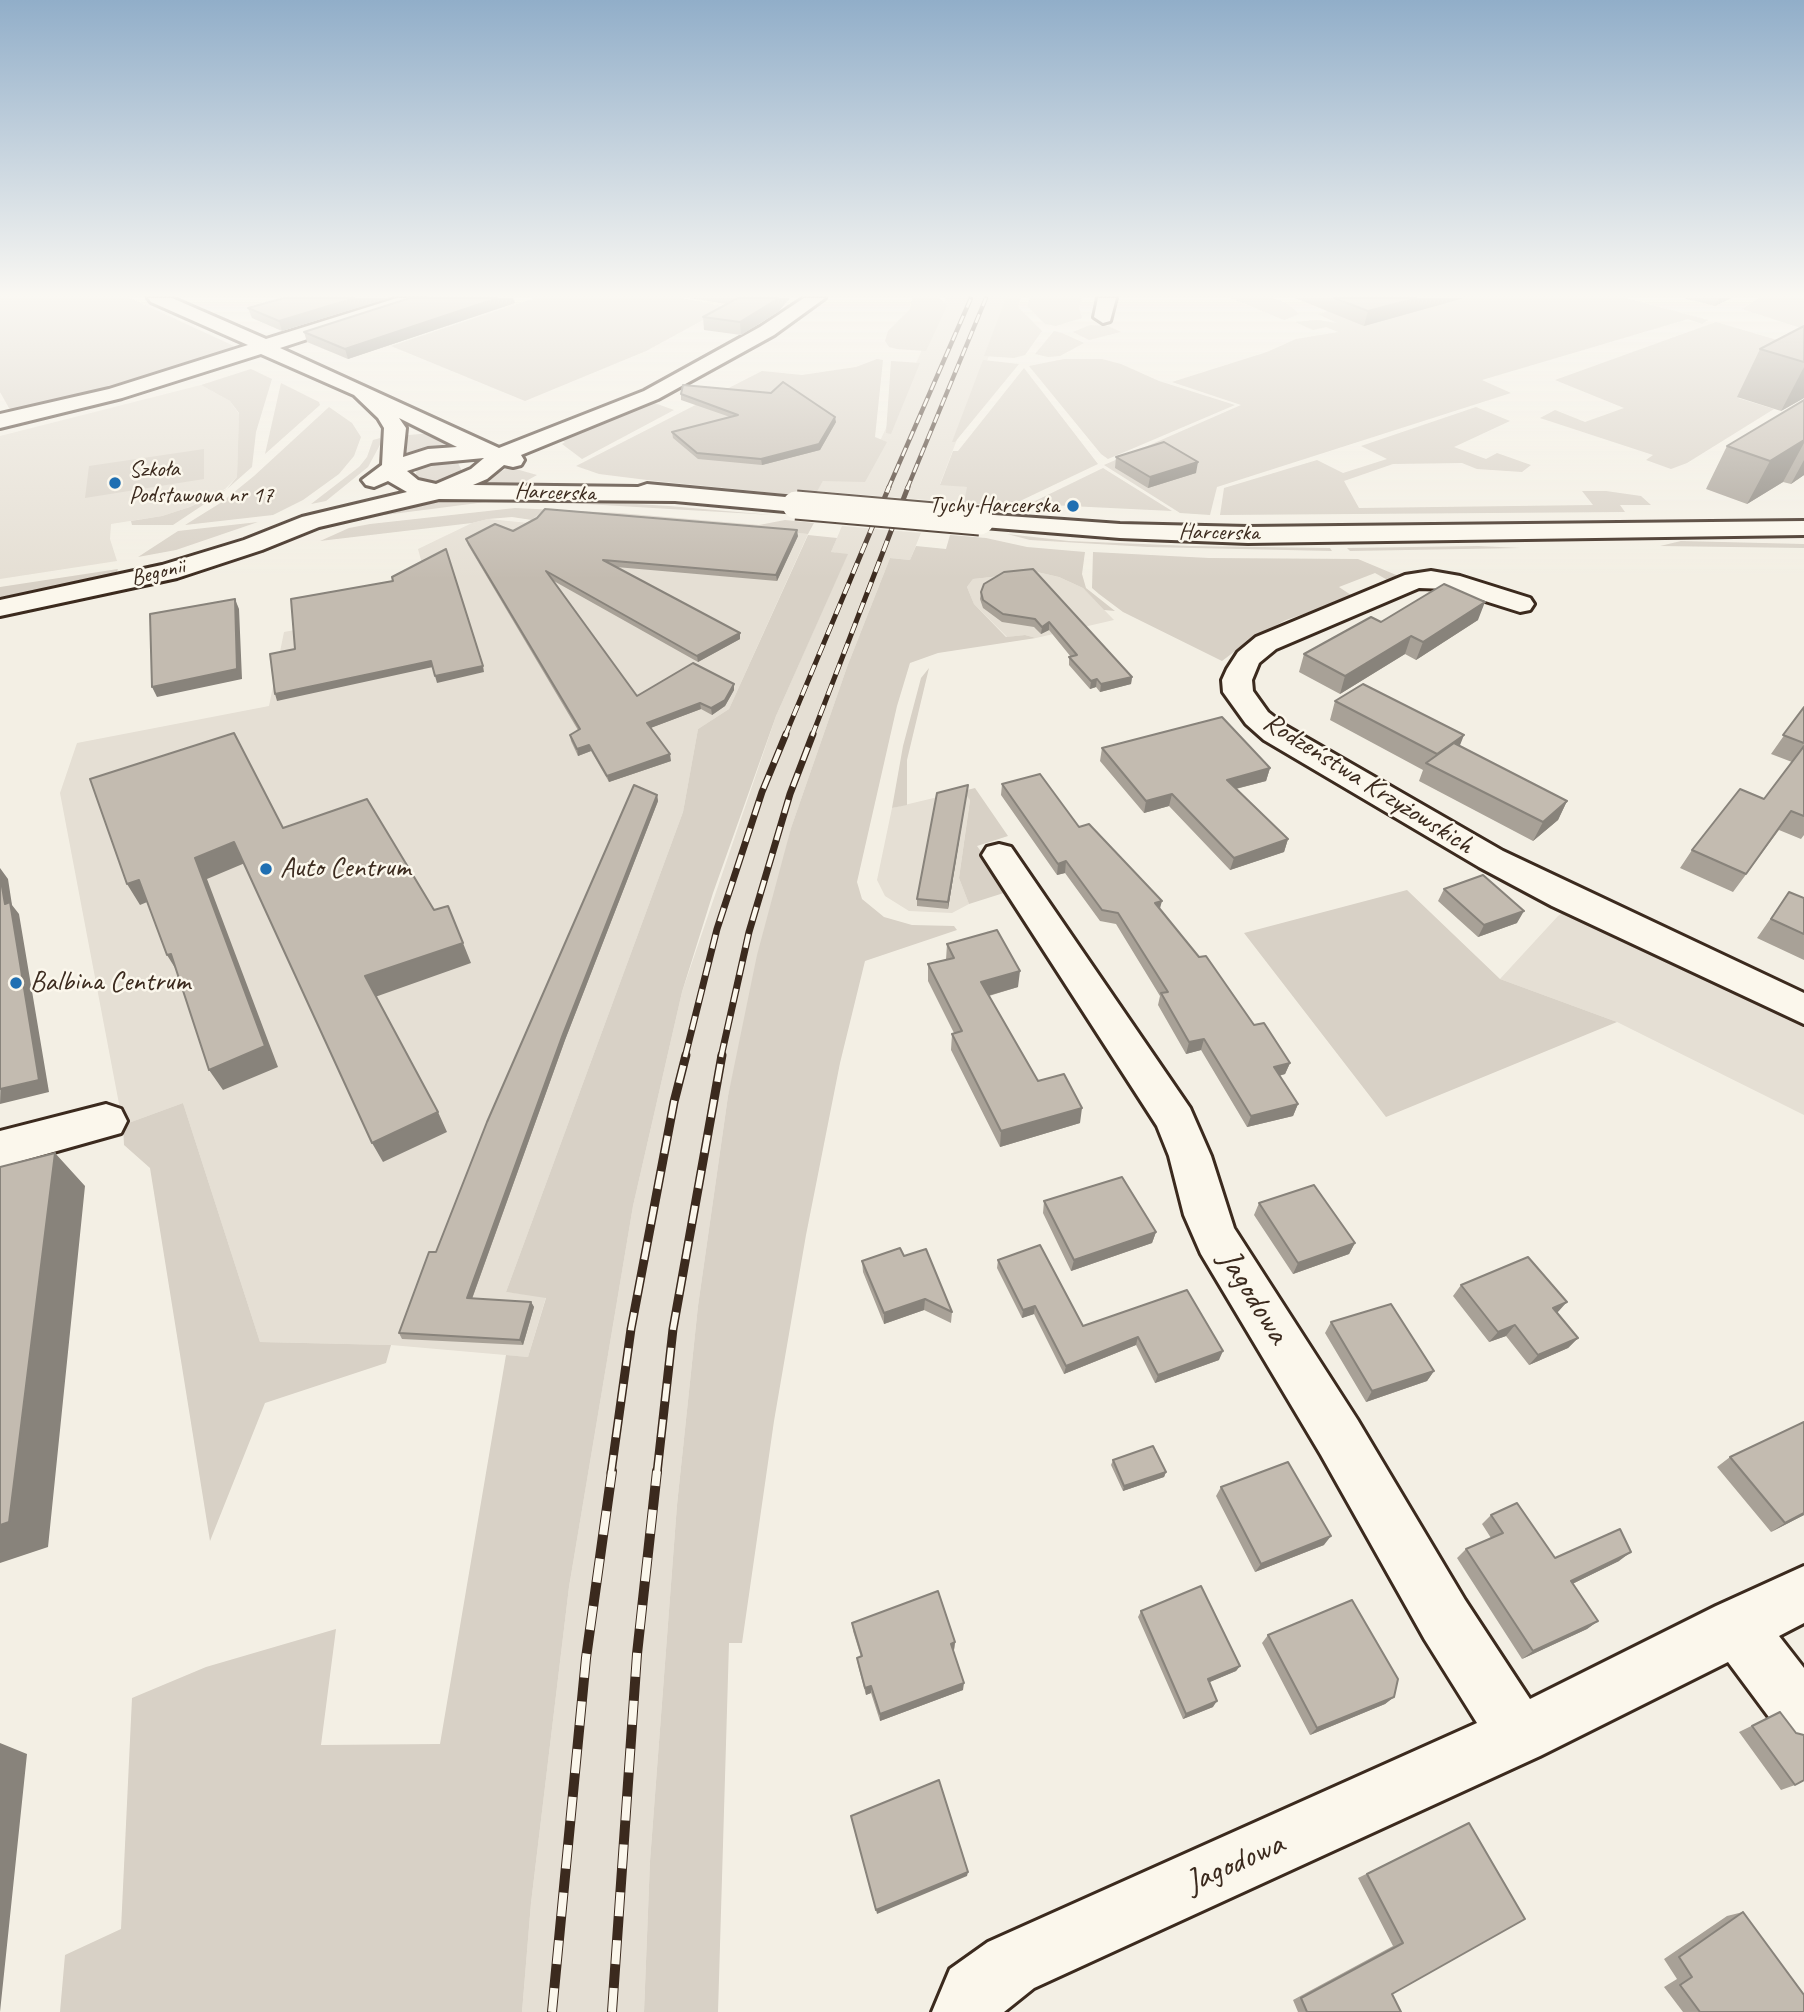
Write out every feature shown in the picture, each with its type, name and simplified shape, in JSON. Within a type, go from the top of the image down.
[{"type":"street","points":[[0,421],[123,392]]},
{"type":"street","points":[[362,392],[386,414],[396,428],[392,457],[396,477],[419,489],[439,492],[479,474],[492,453],[657,392]]},
{"type":"street","points":[[363,392],[492,453]]},
{"type":"street","name":"Begonii","points":[[311,522],[394,468],[428,456],[492,453]]},
{"type":"street","name":"Harcerska","points":[[492,453],[595,483],[670,495]]},
{"type":"street","name":"Begonii","points":[[0,608],[168,572],[253,545],[311,522],[439,492]]},
{"type":"street","name":"Harcerska","points":[[439,492],[670,495],[1121,531],[1248,535],[1804,529]]},
{"type":"street","name":"Rodzeństwa Krzyżowskich","points":[[1520,604],[1451,582],[1431,579],[1414,582],[1266,643],[1248,658],[1241,669],[1237,680],[1238,692],[1257,718],[1275,733],[1490,859],[1804,1010]]},
{"type":"street","name":"Jagodowa","points":[[999,855],[1175,1120],[1191,1156],[1206,1215],[1217,1240],[1346,1448],[1445,1620],[1519,1735]]},
{"type":"street","points":[[0,1149],[106,1121]]},
{"type":"street","name":"Jagodowa","points":[[966,2012],[974,1993],[1011,1965],[1519,1735],[1804,1594]]},
{"type":"street","points":[[1736,1626],[1804,1715]]},
{"type":"shaded area","points":[[0,392],[91,392],[13,410]]},
{"type":"shaded area","name":"Szkoła Podstawowa nr 17","points":[[174,392],[213,392],[230,401],[239,414],[237,477],[225,489],[190,507],[162,516],[111,524],[110,539],[117,561],[0,579],[0,436]]},
{"type":"shaded area","points":[[213,392],[268,392],[256,432],[252,467],[227,489],[237,477],[239,413],[230,401]]},
{"type":"shaded area","points":[[279,392],[299,392],[319,402],[320,405],[265,454]]},
{"type":"shaded area","points":[[503,392],[547,392],[525,401]]},
{"type":"shaded area","points":[[721,392],[880,392],[875,437],[887,442],[865,482],[823,481],[814,497],[599,474],[576,466]]},
{"type":"shaded area","points":[[889,392],[908,392],[891,434],[886,433]]},
{"type":"shaded area","points":[[903,392],[975,392],[940,484],[968,487],[964,503],[817,491],[823,481],[880,441]]},
{"type":"shaded area","points":[[971,392],[996,392],[955,442],[952,442]]},
{"type":"shaded area","points":[[1005,392],[1042,392],[1098,464],[1020,501],[994,505],[964,503],[967,487],[940,485],[953,451],[958,451]]},
{"type":"shaded area","points":[[1050,392],[1193,392],[1235,405],[1108,459]]},
{"type":"shaded area","points":[[1202,392],[1511,393],[1217,487],[1210,515],[1180,513],[1104,465],[1241,405]]},
{"type":"shaded area","points":[[1584,392],[1746,392],[1738,398],[1774,409],[1687,463],[1671,469],[1646,460],[1653,455],[1540,418],[1555,410],[1585,422],[1624,408]]},
{"type":"shaded area","points":[[649,401],[674,410],[582,459],[562,444],[565,442],[557,439]]},
{"type":"shaded area","points":[[329,407],[352,423],[361,437],[354,456],[339,474],[303,500],[273,515],[185,525],[222,502],[254,476]]},
{"type":"shaded area","points":[[1476,407],[1510,421],[1454,447],[1486,459],[1497,453],[1531,465],[1522,472],[1477,469],[1462,463],[1393,464],[1344,481],[1359,508],[1593,505],[1582,491],[1641,496],[1651,505],[1620,505],[1625,512],[1220,515],[1224,488],[1317,460],[1343,473],[1387,459],[1361,446]]},
{"type":"shaded area","points":[[434,433],[459,446],[405,454],[408,435]]},
{"type":"shaded area","points":[[380,438],[381,443],[368,467],[326,501],[311,504],[359,467],[367,457],[373,440]]},
{"type":"shaded area","points":[[204,449],[204,479],[85,498],[89,466]]},
{"type":"shaded area","points":[[441,461],[458,463],[462,471],[444,481],[425,482],[415,477],[417,469]]},
{"type":"shaded area","points":[[509,467],[537,475],[519,485],[477,485]]},
{"type":"shaded area","points":[[1103,468],[1172,511],[1029,504]]},
{"type":"shaded area","points":[[227,489],[173,525],[132,525],[131,521],[162,516],[190,507]]},
{"type":"shaded area","points":[[536,498],[669,506],[772,515],[535,501]]},
{"type":"shaded area","points":[[509,499],[346,520],[420,503]]},
{"type":"shaded area","points":[[515,508],[619,513],[759,525],[785,520],[814,523],[808,534],[543,510],[532,520],[512,517],[488,519],[320,541],[349,528],[370,524]]},
{"type":"shaded area","points":[[543,510],[808,534],[729,709],[698,729],[683,812],[506,1292],[546,1297],[528,1357],[391,1345],[260,1342],[183,1103],[123,1125],[60,793],[77,743],[269,706],[284,632],[426,606],[451,670],[418,549],[472,523],[488,519],[529,523]]},
{"type":"shaded area","points":[[258,522],[176,550],[138,557],[178,531]]},
{"type":"shaded area","points":[[842,526],[921,533],[910,560],[890,558],[847,667],[791,828],[728,1096],[698,1306],[677,1505],[650,1861],[644,2012],[522,2012],[531,1903],[569,1587],[633,1206],[682,992],[776,716],[847,555],[831,552]]},
{"type":"shaded area","points":[[1007,534],[1069,541],[1330,548],[1332,551],[1148,547],[1030,540]]},
{"type":"shaded area","points":[[808,535],[837,538],[831,552],[848,554],[776,716],[713,893],[682,992],[633,1206],[569,1587],[531,1903],[522,2012],[60,2012],[65,1955],[121,1929],[132,1698],[206,1667],[336,1629],[321,1745],[440,1744],[506,1355],[528,1357],[546,1298],[506,1292],[683,812],[698,729],[729,709]]},
{"type":"shaded area","points":[[950,535],[986,538],[1027,547],[1085,552],[1082,574],[1086,588],[1115,611],[1104,610],[1083,588],[1059,577],[1037,572],[973,579],[967,587],[974,604],[1006,637],[1025,635],[1036,638],[938,653],[910,663],[897,706],[857,882],[862,899],[884,917],[912,925],[954,926],[957,930],[865,961],[840,1063],[806,1235],[774,1421],[742,1643],[729,1643],[718,2012],[644,2012],[650,1861],[677,1505],[698,1306],[728,1096],[757,955],[791,828],[847,667],[890,558],[910,560],[916,546],[946,549]]},
{"type":"shaded area","points":[[1681,541],[1804,544],[1804,548],[1660,546]]},
{"type":"shaded area","points":[[1347,548],[1521,548],[1350,551]]},
{"type":"shaded area","points":[[1093,552],[1209,558],[1358,559],[1401,577],[1391,582],[1375,573],[1339,587],[1354,597],[1286,620],[1251,639],[1222,661],[1123,612],[1099,594],[1092,588]]},
{"type":"shaded area","points":[[118,569],[115,576],[0,599],[0,587]]},
{"type":"shaded area","points":[[1037,572],[1059,577],[1083,588],[1114,620],[1036,638],[1025,635],[1007,637],[974,604],[967,587],[973,579]]},
{"type":"shaded area","points":[[929,668],[907,760],[907,805],[892,808],[903,746],[921,678]]},
{"type":"shaded area","points":[[975,788],[1008,836],[977,846],[1010,891],[969,904],[959,878],[970,800],[963,791]]},
{"type":"shaded area","points":[[963,791],[970,799],[959,878],[969,904],[952,913],[909,911],[885,896],[877,880],[892,808]]},
{"type":"shaded area","points":[[1407,890],[1500,979],[1617,1022],[1386,1117],[1244,933]]},
{"type":"shaded area","points":[[1568,909],[1804,1020],[1804,1115],[1617,1022],[1500,979],[1558,916]]},
{"type":"shaded area","points":[[183,1103],[260,1342],[391,1345],[386,1363],[265,1403],[210,1541],[150,1168],[124,1145],[123,1125]]},
{"type":"building","points":[[681,392],[798,392],[835,417],[819,444],[761,459],[697,453],[672,432],[738,415],[681,394]]},
{"type":"building","points":[[1804,400],[1804,440],[1770,461],[1727,446]]},
{"type":"building","points":[[1164,442],[1198,462],[1150,477],[1116,457]]},
{"type":"building","points":[[545,509],[797,530],[776,575],[603,560],[740,633],[697,656],[546,571],[637,696],[693,663],[734,684],[725,700],[711,708],[700,703],[647,723],[670,754],[607,776],[589,745],[577,749],[570,735],[580,729],[466,539],[495,524],[513,531],[537,518]]},
{"type":"building","points":[[446,549],[483,666],[435,676],[431,661],[275,694],[270,654],[295,649],[291,599],[393,581],[392,577]]},
{"type":"building","points":[[1033,569],[1132,677],[1101,684],[1097,679],[1091,681],[1069,657],[1077,655],[1049,622],[1042,627],[1035,619],[1003,614],[983,600],[981,592],[984,584],[1004,572]]},
{"type":"building","points":[[1444,584],[1485,602],[1423,642],[1411,636],[1345,676],[1304,654],[1371,617],[1381,622]]},
{"type":"building","points":[[235,599],[237,669],[152,687],[150,614]]},
{"type":"building","points":[[1363,684],[1464,735],[1437,754],[1335,701]]},
{"type":"building","points":[[1804,707],[1804,743],[1783,735]]},
{"type":"building","points":[[1222,717],[1270,768],[1227,780],[1288,839],[1234,858],[1172,794],[1146,801],[1102,748]]},
{"type":"building","points":[[234,733],[283,828],[367,799],[434,910],[448,906],[463,943],[365,976],[438,1112],[372,1143],[234,842],[195,858],[265,1046],[209,1070],[171,954],[167,955],[139,880],[127,884],[90,779]]},
{"type":"building","points":[[1454,743],[1567,801],[1543,822],[1426,763]]},
{"type":"building","points":[[1804,746],[1804,816],[1791,811],[1746,874],[1692,850],[1740,789],[1764,799]]},
{"type":"building","points":[[1040,774],[1079,827],[1089,824],[1162,901],[1155,903],[1199,957],[1206,956],[1254,1025],[1264,1023],[1290,1063],[1274,1067],[1298,1104],[1251,1116],[1204,1039],[1189,1042],[1161,993],[1168,992],[1118,913],[1102,910],[1066,861],[1058,864],[1002,784]]},
{"type":"building","points":[[634,785],[657,795],[563,1034],[467,1298],[531,1302],[520,1340],[399,1333],[429,1252],[436,1252],[487,1122]]},
{"type":"building","points":[[968,785],[948,902],[917,899],[937,793]]},
{"type":"building","name":"Balbina Centrum","points":[[0,875],[5,904],[10,902],[39,1080],[0,1089]]},
{"type":"building","points":[[1483,875],[1524,911],[1484,925],[1444,889]]},
{"type":"building","points":[[1789,892],[1804,898],[1804,934],[1771,919]]},
{"type":"building","points":[[997,930],[1020,971],[981,982],[1038,1081],[1064,1074],[1082,1108],[1001,1131],[952,1034],[962,1031],[928,964],[954,958],[947,944]]},
{"type":"building","points":[[55,1153],[9,1522],[0,1525],[0,1167]]},
{"type":"building","points":[[1122,1177],[1156,1232],[1074,1260],[1044,1201]]},
{"type":"building","points":[[1314,1185],[1355,1243],[1298,1263],[1259,1203]]},
{"type":"building","points":[[1040,1245],[1083,1326],[1187,1290],[1223,1351],[1158,1375],[1138,1337],[1066,1366],[1035,1306],[1023,1310],[998,1260]]},
{"type":"building","points":[[900,1248],[904,1256],[926,1249],[952,1312],[925,1299],[884,1313],[862,1261]]},
{"type":"building","points":[[1528,1257],[1567,1302],[1553,1308],[1578,1338],[1538,1355],[1515,1325],[1498,1332],[1461,1285]]},
{"type":"building","points":[[1391,1304],[1434,1371],[1372,1391],[1331,1322]]},
{"type":"building","points":[[1804,1422],[1804,1513],[1785,1523],[1730,1457]]},
{"type":"building","points":[[1153,1446],[1166,1472],[1124,1486],[1113,1460]]},
{"type":"building","points":[[1288,1462],[1331,1536],[1261,1564],[1221,1487]]},
{"type":"building","points":[[1517,1503],[1555,1558],[1620,1529],[1631,1552],[1571,1581],[1598,1621],[1533,1651],[1466,1549],[1503,1533],[1491,1515]]},
{"type":"building","points":[[1201,1586],[1240,1666],[1208,1679],[1217,1701],[1186,1714],[1141,1611]]},
{"type":"building","points":[[938,1591],[955,1642],[951,1644],[964,1683],[880,1714],[871,1686],[865,1688],[857,1658],[862,1656],[852,1623]]},
{"type":"building","points":[[1352,1600],[1398,1679],[1394,1697],[1317,1728],[1268,1635]]},
{"type":"building","points":[[1780,1712],[1796,1733],[1804,1735],[1804,1780],[1795,1785],[1752,1726]]},
{"type":"building","points":[[939,1780],[968,1872],[876,1910],[851,1816]]},
{"type":"building","points":[[1469,1823],[1525,1919],[1392,1994],[1401,2012],[1307,2012],[1301,1998],[1403,1943],[1367,1874]]},
{"type":"building","points":[[1743,1912],[1804,1995],[1804,2012],[1700,2012],[1680,1985],[1692,1977],[1679,1957]]},
{"type":"railway","points":[[888,489],[930,392]]},
{"type":"railway","points":[[907,489],[947,392]]},
{"type":"railway","points":[[785,736],[889,487]]},
{"type":"railway","points":[[812,736],[908,487]]},
{"type":"railway","points":[[685,1057],[717,929],[762,792],[786,734]]},
{"type":"railway","points":[[721,1057],[749,932],[790,794],[813,734]]},
{"type":"railway","points":[[611,1473],[631,1329],[674,1102],[686,1055]]},
{"type":"railway","points":[[657,1473],[673,1329],[722,1055]]},
{"type":"railway","points":[[552,2012],[586,1658],[612,1471]]},
{"type":"railway","points":[[612,2012],[637,1654],[657,1471]]},
{"type":"place","name":"Szkoła Podstawowa nr 17","points":[[115,483]]},
{"type":"place","name":"Tychy Harcerska","points":[[1073,506]]},
{"type":"place","name":"Auto Centrum","points":[[266,869]]},
{"type":"place","name":"Balbina Centrum","points":[[16,983]]}]
